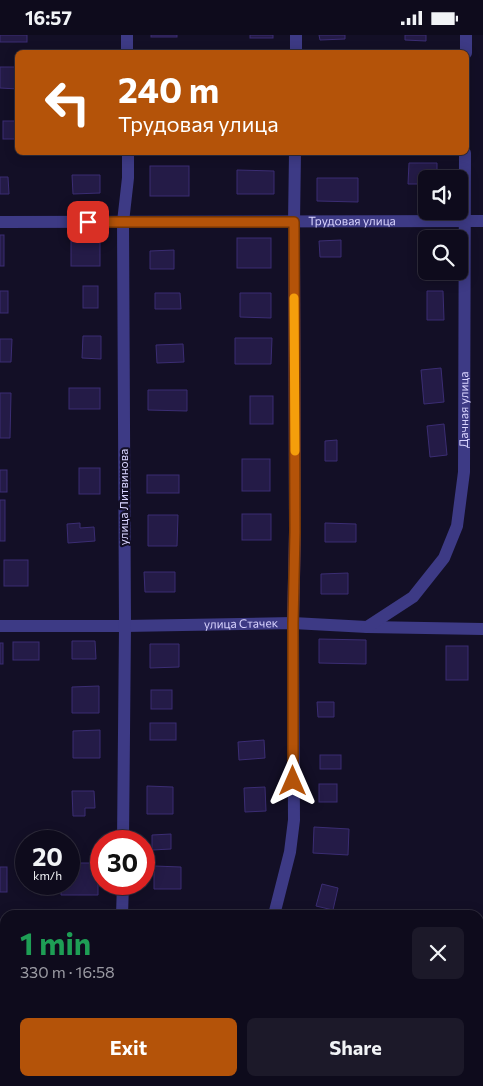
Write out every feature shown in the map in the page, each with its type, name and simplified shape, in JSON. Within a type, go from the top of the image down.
[{"type":"street","points":[[127,35],[127,50]]},
{"type":"street","points":[[296,35],[296,50]]},
{"type":"street","points":[[466,35],[466,50]]},
{"type":"street","name":"улица Литвинова","points":[[123,830],[125,626],[124,222],[128,155]]},
{"type":"street","points":[[275,910],[290,852],[294,820],[294,155]]},
{"type":"street","name":"Дачная улица","points":[[367,627],[413,597],[444,558],[457,526],[464,473],[465,155]]},
{"type":"street","name":"Трудовая улица","points":[[0,221],[483,221]]},
{"type":"street","name":"улица Стачек","points":[[0,626],[293,623],[367,627],[483,629]]},
{"type":"street","points":[[122,910],[123,895]]},
{"type":"building","points":[[0,35],[27,35],[27,42],[0,42]]},
{"type":"building","points":[[151,35],[177,35],[177,37],[151,37]]},
{"type":"building","points":[[250,35],[273,35],[273,38],[250,38]]},
{"type":"building","points":[[319,35],[345,35],[345,39],[320,40]]},
{"type":"building","points":[[405,35],[426,35],[426,41],[405,40]]},
{"type":"building","points":[[0,67],[15,67],[15,89],[0,88]]},
{"type":"building","points":[[3,121],[15,121],[15,139],[3,139]]},
{"type":"building","points":[[409,163],[437,163],[437,170],[418,170],[418,184],[408,184]]},
{"type":"building","points":[[150,166],[189,166],[189,196],[150,196]]},
{"type":"building","points":[[237,170],[274,171],[274,194],[237,194]]},
{"type":"building","points":[[72,175],[100,175],[100,193],[73,194]]},
{"type":"building","points":[[0,177],[8,177],[9,194],[0,194]]},
{"type":"building","points":[[317,178],[358,178],[358,202],[317,201]]},
{"type":"building","points":[[0,235],[4,235],[4,266],[0,266]]},
{"type":"building","points":[[237,238],[271,238],[271,268],[237,268]]},
{"type":"building","points":[[341,240],[341,257],[320,257],[319,241]]},
{"type":"building","points":[[71,241],[100,241],[100,266],[71,266]]},
{"type":"building","points":[[174,250],[174,269],[150,269],[150,251]]},
{"type":"building","points":[[83,286],[98,286],[98,308],[83,308]]},
{"type":"building","points":[[0,291],[8,291],[8,313],[0,313]]},
{"type":"building","points":[[427,291],[443,291],[444,320],[427,320]]},
{"type":"building","points":[[155,293],[180,293],[181,309],[155,309]]},
{"type":"building","points":[[240,293],[271,293],[271,318],[240,317]]},
{"type":"building","points":[[83,336],[101,336],[101,359],[82,358]]},
{"type":"building","points":[[235,338],[272,338],[271,364],[235,364]]},
{"type":"building","points":[[0,339],[12,339],[11,362],[0,362]]},
{"type":"building","points":[[183,344],[184,362],[157,363],[156,345]]},
{"type":"building","points":[[441,368],[444,402],[424,404],[421,370]]},
{"type":"building","points":[[69,388],[100,388],[100,409],[69,409]]},
{"type":"building","points":[[148,390],[187,390],[187,411],[148,410]]},
{"type":"building","points":[[0,393],[11,393],[10,438],[0,438]]},
{"type":"building","points":[[250,396],[273,396],[273,424],[250,424]]},
{"type":"building","points":[[444,424],[447,455],[430,457],[427,426]]},
{"type":"building","points":[[337,440],[337,461],[325,461],[325,441]]},
{"type":"building","points":[[242,459],[270,459],[270,491],[242,491]]},
{"type":"building","points":[[79,468],[100,468],[100,494],[79,494]]},
{"type":"building","points":[[0,470],[7,470],[7,492],[0,492]]},
{"type":"building","points":[[147,475],[179,475],[179,493],[147,493]]},
{"type":"building","points":[[0,500],[5,500],[5,541],[0,541]]},
{"type":"building","points":[[242,514],[271,514],[271,540],[242,540]]},
{"type":"building","points":[[148,515],[178,515],[177,546],[148,546]]},
{"type":"building","points":[[80,523],[80,528],[94,527],[95,541],[68,543],[67,524]]},
{"type":"building","points":[[325,523],[356,524],[356,542],[325,542]]},
{"type":"building","points":[[4,560],[28,560],[28,586],[4,586]]},
{"type":"building","points":[[144,572],[175,572],[175,592],[145,592]]},
{"type":"building","points":[[348,573],[348,594],[321,594],[321,574]]},
{"type":"building","points":[[319,639],[366,640],[366,664],[319,663]]},
{"type":"building","points":[[72,641],[95,641],[96,659],[72,659]]},
{"type":"building","points":[[13,642],[39,642],[39,660],[13,660]]},
{"type":"building","points":[[0,643],[3,643],[3,664],[0,664]]},
{"type":"building","points":[[150,644],[179,644],[179,667],[150,668]]},
{"type":"building","points":[[446,646],[468,646],[468,680],[446,680]]},
{"type":"building","points":[[99,686],[99,713],[72,713],[72,687]]},
{"type":"building","points":[[151,690],[172,690],[172,709],[151,709]]},
{"type":"building","points":[[317,702],[334,702],[334,717],[318,717]]},
{"type":"building","points":[[150,723],[176,723],[176,740],[150,740]]},
{"type":"building","points":[[100,730],[100,758],[73,758],[73,731]]},
{"type":"building","points":[[264,740],[265,758],[239,760],[238,742]]},
{"type":"building","points":[[320,755],[341,755],[341,769],[320,769]]},
{"type":"building","points":[[319,784],[337,784],[337,802],[319,802]]},
{"type":"building","points":[[147,786],[173,787],[173,814],[147,814]]},
{"type":"building","points":[[265,787],[266,811],[245,812],[244,788]]},
{"type":"building","points":[[72,791],[94,791],[95,808],[85,808],[85,816],[73,816]]},
{"type":"building","points":[[314,827],[349,829],[348,855],[313,853]]},
{"type":"building","points":[[171,834],[171,849],[155,850],[155,835]]},
{"type":"building","points":[[80,863],[90,863],[90,895],[80,895]]},
{"type":"building","points":[[155,866],[181,867],[181,889],[155,889]]},
{"type":"building","points":[[0,867],[7,867],[7,892],[0,892]]},
{"type":"building","points":[[322,884],[338,888],[333,910],[316,906]]},
{"type":"slow traffic","points":[[294,298],[295,451]]},
{"type":"route","points":[[88,222],[294,222],[295,532],[293,781]]}]
